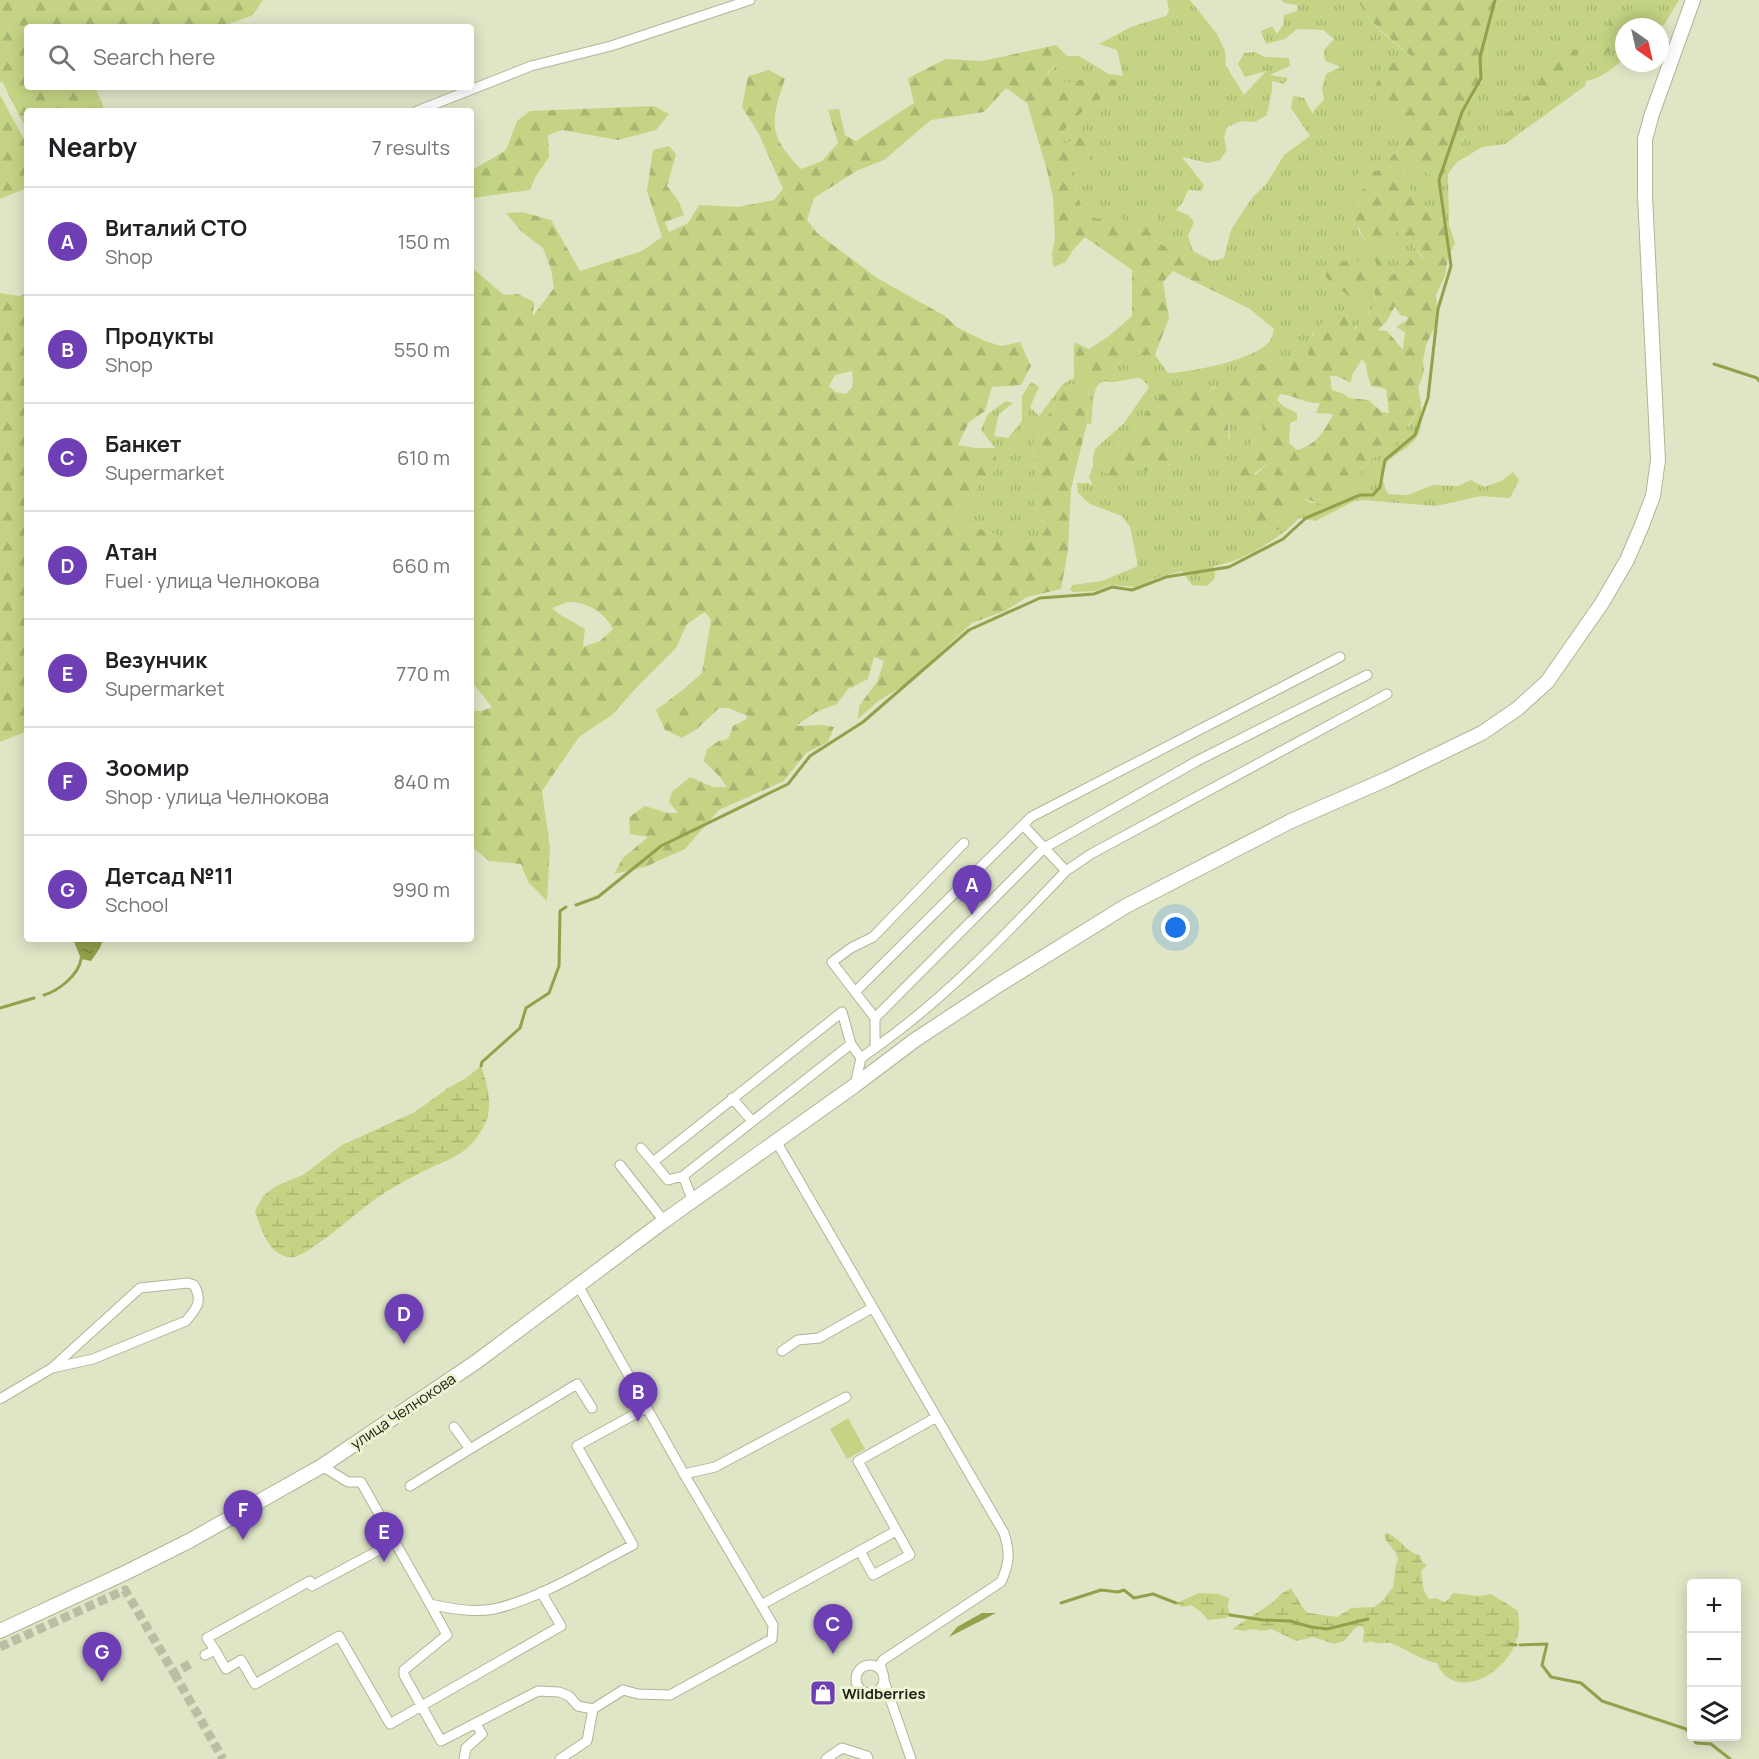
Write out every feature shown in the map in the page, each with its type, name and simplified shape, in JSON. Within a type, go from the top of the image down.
[{"type":"main road","name":"улица Челнокова","points":[[0,1631],[189,1541],[322,1466],[476,1362],[664,1221],[924,1034],[1126,906],[1291,821],[1482,733],[1517,709],[1548,682],[1602,603],[1627,560],[1653,496],[1658,441],[1645,196],[1645,139],[1693,0]]},
{"type":"street","points":[[474,88],[531,66],[611,46],[750,0]]},
{"type":"street","points":[[425,108],[470,90]]},
{"type":"street","points":[[855,992],[1032,817],[1340,657]]},
{"type":"street","points":[[875,1018],[1044,848],[1197,761],[1367,675]]},
{"type":"street","points":[[854,1086],[861,1058],[905,1026],[997,944],[1066,871],[1090,854],[1387,694]]},
{"type":"street","points":[[1023,825],[1066,871]]},
{"type":"street","points":[[875,1048],[875,1018],[831,962],[851,948],[873,937],[964,843]]},
{"type":"street","points":[[653,1162],[842,1012],[851,1044],[861,1058]]},
{"type":"street","points":[[641,1148],[668,1180],[683,1176],[851,1044]]},
{"type":"street","points":[[732,1098],[752,1121]]},
{"type":"street","points":[[776,1141],[935,1418],[1004,1533],[1009,1550],[1008,1567],[1001,1582],[883,1660],[880,1665],[911,1759]]},
{"type":"street","points":[[620,1165],[664,1221]]},
{"type":"street","points":[[683,1176],[693,1201]]},
{"type":"street","points":[[0,1399],[52,1368],[140,1288],[188,1283],[194,1285],[199,1294],[196,1310],[186,1321],[93,1359],[52,1368]]},
{"type":"street","points":[[322,1466],[348,1482],[361,1482],[447,1635],[404,1670],[406,1680],[441,1741],[538,1691],[559,1692],[569,1696],[578,1706],[592,1709],[623,1690],[638,1694],[670,1695],[772,1639],[773,1625],[646,1408],[579,1287]]},
{"type":"street","points":[[782,1351],[798,1340],[819,1338],[872,1308]]},
{"type":"street","points":[[410,1486],[577,1384],[592,1407]]},
{"type":"street","points":[[684,1474],[715,1467],[846,1397]]},
{"type":"street","points":[[430,1604],[460,1611],[494,1609],[541,1592],[633,1545],[577,1446],[646,1408]]},
{"type":"street","points":[[860,1551],[873,1575],[910,1555],[858,1461],[935,1418]]},
{"type":"street","points":[[454,1427],[470,1449]]},
{"type":"street","points":[[761,1605],[896,1531]]},
{"type":"street","points":[[383,1548],[312,1586],[310,1581],[207,1638],[226,1669],[241,1660],[255,1684],[339,1636],[390,1724],[561,1626],[541,1592]]},
{"type":"street","points":[[206,1655],[215,1650]]},
{"type":"street","points":[[560,1759],[587,1741],[592,1709]]},
{"type":"street","points":[[464,1759],[466,1748],[482,1734],[476,1724]]},
{"type":"street","points":[[826,1759],[842,1748],[867,1756],[868,1759]]},
{"type":"green space","points":[[0,0],[263,0],[253,15],[229,24],[24,24],[24,90],[96,90],[103,108],[24,108],[24,125],[2,81],[0,83]]},
{"type":"green space","points":[[1167,0],[1190,0],[1217,34],[1225,51],[1226,66],[1244,95],[1266,71],[1245,77],[1238,64],[1244,53],[1255,52],[1265,57],[1289,58],[1290,66],[1270,75],[1288,78],[1284,84],[1272,81],[1267,115],[1255,122],[1241,121],[1227,127],[1224,138],[1227,150],[1220,160],[1208,163],[1182,157],[1204,185],[1202,191],[1188,190],[1183,202],[1176,210],[1188,215],[1194,222],[1188,236],[1193,251],[1212,261],[1224,258],[1231,230],[1252,198],[1267,183],[1284,155],[1310,136],[1291,108],[1293,96],[1304,98],[1313,114],[1324,100],[1322,88],[1326,74],[1341,67],[1325,61],[1324,50],[1334,39],[1323,30],[1297,29],[1285,39],[1266,44],[1261,31],[1272,26],[1277,34],[1283,25],[1284,15],[1297,11],[1297,5],[1284,3],[1281,0],[1358,0],[1374,24],[1411,56],[1376,100],[1401,125],[1408,139],[1391,157],[1388,166],[1379,171],[1368,184],[1358,230],[1372,253],[1383,250],[1390,238],[1400,230],[1424,259],[1410,260],[1403,270],[1389,277],[1376,276],[1338,287],[1349,294],[1354,304],[1361,296],[1373,291],[1377,303],[1363,321],[1353,329],[1348,316],[1337,310],[1312,334],[1310,361],[1293,359],[1279,364],[1259,364],[1245,374],[1239,386],[1214,387],[1209,392],[1188,385],[1147,410],[1133,433],[1120,440],[1117,452],[1109,459],[1107,476],[1120,476],[1127,466],[1136,462],[1143,472],[1171,464],[1164,434],[1181,428],[1196,437],[1203,450],[1230,438],[1228,420],[1260,417],[1263,429],[1241,455],[1255,475],[1269,463],[1279,464],[1274,476],[1261,482],[1260,512],[1302,498],[1312,503],[1340,497],[1361,482],[1361,471],[1369,460],[1382,454],[1409,425],[1421,403],[1422,415],[1418,435],[1412,443],[1391,458],[1383,472],[1383,481],[1388,494],[1408,495],[1433,485],[1458,486],[1471,480],[1484,487],[1502,481],[1513,472],[1519,480],[1510,498],[1481,496],[1436,506],[1354,501],[1316,521],[1299,518],[1282,534],[1248,555],[1214,566],[1215,578],[1207,586],[1192,585],[1182,571],[1135,587],[1110,585],[1096,591],[1074,592],[1070,590],[1072,585],[1102,581],[1138,566],[1130,527],[1122,516],[1090,504],[1078,493],[1077,483],[1089,483],[1093,486],[1089,477],[1095,449],[1124,423],[1149,387],[1141,378],[1137,378],[1099,384],[1094,397],[1091,425],[1087,423],[1089,387],[1069,384],[1046,418],[1033,444],[1034,502],[1046,529],[1039,539],[1019,543],[955,520],[971,502],[979,482],[997,469],[995,448],[981,430],[988,414],[1006,401],[1013,403],[999,414],[994,436],[1008,438],[1022,421],[1022,396],[1031,382],[1039,387],[1030,407],[1039,416],[1063,384],[1074,378],[1074,342],[1078,369],[1106,374],[1130,355],[1155,355],[1168,373],[1207,367],[1237,359],[1261,348],[1272,338],[1274,329],[1250,309],[1247,299],[1209,270],[1152,239],[1130,234],[1083,212],[1071,173],[1090,159],[1060,146],[1056,138],[1089,105],[1114,93],[1099,71],[1075,82],[1052,82],[1047,74],[1067,56],[1079,56],[1109,74],[1123,76],[1117,50],[1099,44],[1131,27],[1166,16],[1169,11]]},
{"type":"green space","points":[[1358,0],[1499,0],[1487,25],[1488,71],[1467,108],[1467,125],[1459,149],[1445,173],[1436,177],[1411,165],[1404,168],[1406,185],[1423,205],[1449,225],[1455,243],[1448,258],[1445,276],[1436,295],[1438,320],[1426,345],[1423,361],[1424,372],[1418,388],[1421,403],[1399,441],[1382,454],[1369,460],[1361,471],[1361,482],[1324,505],[1302,498],[1291,503],[1286,522],[1269,534],[1260,529],[1256,521],[1260,512],[1260,500],[1250,492],[1261,482],[1274,476],[1278,464],[1269,463],[1244,481],[1238,472],[1241,455],[1263,429],[1260,417],[1228,420],[1229,447],[1217,454],[1203,450],[1196,437],[1181,428],[1164,434],[1171,464],[1143,472],[1135,462],[1127,466],[1120,476],[1107,476],[1101,465],[1117,452],[1120,440],[1133,433],[1147,410],[1161,395],[1188,385],[1209,392],[1223,382],[1239,386],[1245,374],[1258,364],[1279,364],[1293,359],[1309,361],[1311,338],[1319,326],[1337,310],[1348,316],[1354,329],[1377,303],[1374,292],[1361,296],[1354,305],[1351,299],[1324,273],[1334,265],[1347,261],[1365,262],[1376,276],[1382,276],[1400,271],[1410,260],[1424,258],[1400,231],[1390,238],[1383,250],[1386,266],[1378,268],[1355,217],[1353,196],[1366,187],[1357,176],[1360,169],[1376,171],[1387,166],[1391,157],[1408,139],[1401,125],[1376,100],[1376,84],[1387,65],[1411,56],[1381,31]],"holes":[[[1395,306],[1400,315],[1408,317],[1396,327],[1405,332],[1403,350],[1387,331],[1378,330],[1387,321]],[[1362,359],[1366,364],[1371,386],[1386,389],[1389,413],[1382,412],[1368,400],[1349,398],[1332,390],[1330,376],[1337,376],[1351,383],[1352,375]],[[1280,394],[1320,403],[1316,413],[1333,414],[1319,436],[1310,445],[1297,450],[1289,443],[1290,423],[1297,420],[1297,413],[1277,400]]]},
{"type":"green space","points":[[1499,0],[1679,0],[1668,18],[1615,18],[1615,66],[1612,69],[1586,81],[1585,86],[1505,144],[1482,147],[1456,163],[1448,174],[1449,225],[1423,205],[1406,185],[1404,168],[1411,165],[1436,177],[1445,173],[1459,149],[1467,125],[1467,108],[1488,71],[1487,25]]},
{"type":"green space","points":[[1633,8],[1630,18],[1615,18]]},
{"type":"green space","points":[[1615,18],[1615,45],[1590,65],[1586,56],[1594,41]]},
{"type":"green space","points":[[1056,45],[1067,56],[1047,73],[1052,82],[1075,82],[1099,71],[1117,82],[1114,93],[1089,105],[1056,138],[1060,146],[1079,137],[1089,145],[1090,159],[1071,173],[1083,212],[1098,219],[1120,213],[1130,234],[1144,206],[1154,208],[1160,227],[1152,239],[1209,270],[1247,299],[1250,309],[1173,271],[1163,282],[1169,318],[1155,355],[1130,355],[1106,374],[1085,379],[1078,369],[1074,342],[1089,349],[1109,336],[1132,316],[1132,270],[1085,237],[1072,251],[1066,262],[1053,267],[1052,254],[1055,237],[1053,198],[1047,170],[1027,103],[1006,88],[984,112],[931,120],[884,160],[858,170],[814,198],[807,220],[817,233],[877,278],[945,316],[958,328],[1001,346],[1020,342],[1031,366],[1021,385],[992,387],[985,411],[969,422],[958,445],[995,448],[997,469],[979,482],[971,502],[955,520],[1019,543],[1039,539],[1046,529],[1034,502],[1033,444],[1046,418],[1069,384],[1089,387],[1087,423],[1071,489],[1068,550],[1061,589],[1027,597],[1005,611],[972,623],[906,684],[877,702],[858,719],[859,706],[877,682],[884,661],[874,657],[868,679],[848,689],[837,704],[816,712],[796,726],[834,727],[828,742],[806,753],[784,781],[719,810],[685,849],[645,867],[614,874],[623,858],[648,837],[630,834],[629,817],[645,806],[668,813],[678,813],[669,802],[672,792],[690,777],[713,787],[727,787],[704,761],[707,749],[719,741],[728,739],[733,726],[748,716],[728,708],[719,708],[698,728],[682,738],[665,730],[656,710],[702,673],[711,620],[705,612],[687,624],[676,648],[612,715],[579,737],[542,791],[550,847],[547,901],[528,882],[521,864],[489,861],[474,848],[474,711],[492,707],[474,685],[474,270],[504,295],[518,294],[534,302],[533,316],[554,288],[551,269],[543,248],[522,232],[506,213],[522,212],[551,220],[580,271],[642,251],[662,237],[647,191],[653,150],[669,146],[676,154],[667,186],[678,200],[684,215],[665,222],[669,232],[688,223],[699,205],[738,207],[774,200],[783,189],[759,134],[742,107],[748,76],[769,70],[785,79],[777,106],[775,127],[782,147],[801,169],[822,161],[838,143],[828,110],[839,109],[845,135],[856,141],[914,103],[908,78],[946,59],[982,61]],"holes":[[[852,371],[853,386],[846,394],[835,392],[829,386],[835,375]],[[567,602],[581,603],[600,613],[613,629],[600,641],[583,647],[585,629],[552,608]]]},
{"type":"green space","points":[[1578,49],[1578,60],[1557,83],[1552,95],[1541,107],[1527,118],[1500,120],[1535,88],[1543,72],[1539,56],[1549,57]]},
{"type":"green space","points":[[0,95],[24,139],[24,189],[0,199]]},
{"type":"green space","points":[[654,106],[669,114],[656,130],[618,140],[562,130],[548,135],[549,157],[530,190],[474,198],[474,169],[506,150],[517,121],[530,111]]},
{"type":"green space","points":[[0,293],[20,296],[24,294],[24,732],[0,742]]},
{"type":"green space","points":[[481,1066],[488,1089],[489,1105],[483,1128],[472,1144],[451,1158],[384,1193],[322,1241],[300,1255],[285,1256],[272,1248],[263,1234],[255,1211],[263,1196],[276,1186],[303,1175],[342,1145],[415,1112]]},
{"type":"green space","points":[[848,1418],[865,1449],[847,1459],[830,1429]]},
{"type":"green space","points":[[1387,1533],[1410,1551],[1420,1555],[1422,1562],[1427,1565],[1421,1571],[1424,1591],[1429,1599],[1436,1598],[1444,1602],[1453,1593],[1477,1596],[1491,1594],[1517,1610],[1519,1629],[1514,1647],[1504,1662],[1490,1674],[1475,1681],[1460,1682],[1447,1677],[1437,1663],[1393,1644],[1363,1642],[1364,1628],[1360,1626],[1356,1627],[1344,1641],[1334,1644],[1313,1637],[1296,1641],[1272,1629],[1244,1631],[1232,1629],[1291,1588],[1308,1613],[1337,1617],[1351,1608],[1374,1607],[1393,1587],[1398,1560],[1396,1553],[1385,1538],[1384,1535]]},
{"type":"green space","points":[[1199,1593],[1219,1594],[1229,1598],[1230,1615],[1226,1618],[1208,1620],[1191,1605],[1182,1607],[1176,1603]]},
{"type":"water","points":[[74,942],[102,942],[91,961],[81,959]]},
{"type":"water","points":[[982,1613],[996,1613],[949,1637],[957,1627]]},
{"type":"waterway","points":[[576,905],[598,897],[661,846],[788,784],[810,756],[863,722],[969,630],[1040,598],[1094,594],[1112,587],[1132,590],[1166,577],[1229,567],[1283,539],[1306,518],[1360,495],[1373,495],[1380,487],[1385,460],[1415,435],[1428,398],[1438,309],[1451,266],[1439,180],[1462,112],[1481,78],[1480,57],[1495,0]]},
{"type":"waterway","points":[[1714,364],[1757,378],[1759,381]]},
{"type":"waterway","points":[[481,1066],[482,1062],[520,1028],[526,1008],[549,993],[559,966],[560,911],[566,907]]},
{"type":"waterway","points":[[44,995],[67,982],[76,971],[81,959]]},
{"type":"waterway","points":[[0,1008],[34,998]]},
{"type":"waterway","points":[[1061,1603],[1101,1590],[1118,1592],[1124,1590],[1134,1598],[1153,1594],[1176,1603]]},
{"type":"waterway","points":[[1230,1615],[1290,1621],[1327,1629],[1368,1619]]},
{"type":"waterway","points":[[1510,1644],[1516,1645]]},
{"type":"waterway","points":[[1520,1645],[1547,1644],[1542,1665],[1551,1677],[1581,1683],[1602,1701],[1687,1730]]},
{"type":"waterway","points":[[1695,1741],[1711,1744],[1730,1759]]},
{"type":"tunnel","points":[[0,1647],[125,1590],[174,1673],[190,1664]]},
{"type":"tunnel","points":[[174,1673],[223,1759]]},
{"type":"place","name":"Виталий СТО","points":[[972,915]]},
{"type":"place","name":"Атан","points":[[404,1344]]},
{"type":"place","name":"Продукты","points":[[638,1422]]},
{"type":"place","name":"Зоомир","points":[[243,1540]]},
{"type":"place","name":"Везунчик","points":[[384,1562]]},
{"type":"place","name":"Банкет","points":[[833,1654]]},
{"type":"place","name":"Детсад №11","points":[[102,1682]]},
{"type":"place","name":"Wildberries","points":[[823,1693]]}]
